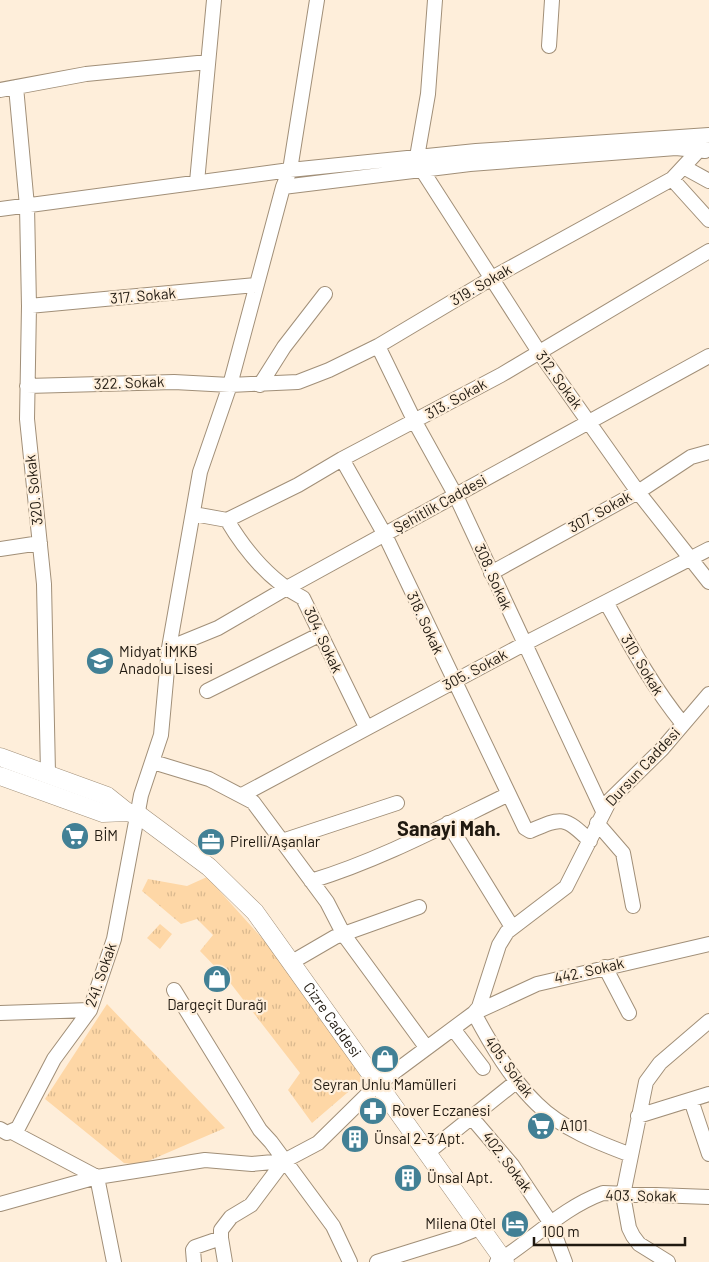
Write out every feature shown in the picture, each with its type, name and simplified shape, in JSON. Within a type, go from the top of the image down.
[{"type":"main road","name":"Cizre Caddesi","points":[[0,757],[107,796],[209,867],[255,912],[377,1085],[427,1152],[502,1261]]},
{"type":"main road","points":[[0,776],[103,813],[133,813]]},
{"type":"street","points":[[196,182],[214,0]]},
{"type":"street","name":"241. Sokak","points":[[6,1131],[18,1128],[54,1059],[90,1010],[114,939],[133,813],[153,762],[161,735],[170,648],[200,472],[230,386],[283,187],[290,170],[317,0]]},
{"type":"street","points":[[420,163],[428,94],[435,0]]},
{"type":"street","points":[[549,46],[552,0]]},
{"type":"street","points":[[0,90],[86,74],[208,62]]},
{"type":"street","name":"320. Sokak","points":[[16,87],[26,206],[29,306],[27,419],[44,584],[48,773]]},
{"type":"street","points":[[0,209],[290,170],[420,163],[709,135]]},
{"type":"street","name":"319. Sokak","points":[[230,386],[298,382],[329,370],[378,346],[492,278],[672,179],[685,165],[704,151],[709,135]]},
{"type":"street","points":[[283,187],[420,163],[470,164],[676,148],[704,151]]},
{"type":"street","name":"312. Sokak","points":[[420,163],[539,352],[638,492],[709,582]]},
{"type":"street","points":[[685,165],[689,170],[709,181]]},
{"type":"street","points":[[672,179],[709,220]]},
{"type":"street","name":"313. Sokak","points":[[227,520],[298,485],[342,459],[416,422],[539,352],[709,251]]},
{"type":"street","name":"317. Sokak","points":[[29,306],[256,285]]},
{"type":"street","points":[[260,384],[284,346],[325,294]]},
{"type":"street","name":"308. Sokak","points":[[378,346],[456,496],[600,817],[623,853],[633,906]]},
{"type":"street","name":"Şehitlik Caddesi","points":[[170,648],[218,628],[285,589],[709,356]]},
{"type":"street","name":"322. Sokak","points":[[27,386],[174,382],[230,386]]},
{"type":"street","name":"307. Sokak","points":[[491,573],[638,492],[691,457],[709,452]]},
{"type":"street","name":"318. Sokak","points":[[342,459],[384,535],[453,682],[527,830],[560,820],[570,824],[590,842]]},
{"type":"street","points":[[194,514],[227,520]]},
{"type":"street","name":"304. Sokak","points":[[227,520],[245,549],[285,589],[303,598],[366,727]]},
{"type":"street","points":[[0,549],[40,543]]},
{"type":"street","name":"305. Sokak","points":[[242,795],[366,727],[709,549]]},
{"type":"street","name":"310. Sokak","points":[[606,602],[646,674],[661,697],[684,724]]},
{"type":"street","points":[[207,692],[321,634]]},
{"type":"street","name":"Dursun Caddesi","points":[[284,1161],[318,1142],[377,1085],[426,1047],[454,1030],[474,1013],[479,1007],[499,945],[512,927],[566,887],[590,842],[600,817],[620,788],[662,749],[709,694]]},
{"type":"street","points":[[153,762],[209,779],[254,802],[327,902],[344,935],[426,1047]]},
{"type":"street","points":[[311,881],[366,862],[508,795]]},
{"type":"street","points":[[282,841],[397,803]]},
{"type":"street","points":[[448,823],[512,927]]},
{"type":"street","points":[[292,962],[335,937],[419,907]]},
{"type":"street","name":"442. Sokak","points":[[474,1013],[537,984],[709,944]]},
{"type":"street","points":[[605,967],[629,1013]]},
{"type":"street","points":[[174,990],[260,1130],[333,1226],[350,1262]]},
{"type":"street","points":[[0,1013],[90,1010]]},
{"type":"street","name":"405. Sokak","points":[[474,1013],[517,1081],[538,1105],[558,1121],[599,1143],[631,1155]]},
{"type":"street","points":[[668,1262],[639,1244],[633,1236],[629,1228],[623,1195],[646,1082],[655,1069],[709,1021]]},
{"type":"street","points":[[454,1030],[483,1068]]},
{"type":"street","points":[[427,1152],[517,1081]]},
{"type":"street","points":[[638,1116],[709,1094]]},
{"type":"street","points":[[691,1100],[709,1154]]},
{"type":"street","name":"402. Sokak","points":[[472,1118],[512,1165],[550,1222],[565,1262]]},
{"type":"street","points":[[6,1131],[97,1177]]},
{"type":"street","points":[[0,1204],[97,1177],[205,1160],[252,1164],[284,1161]]},
{"type":"street","points":[[225,1262],[221,1230],[232,1217],[251,1205],[284,1161]]},
{"type":"street","points":[[97,1177],[114,1262]]},
{"type":"street","name":"403. Sokak","points":[[502,1261],[550,1222],[590,1198],[603,1193],[709,1197]]},
{"type":"street","points":[[377,1262],[457,1237],[479,1228]]},
{"type":"street","points":[[194,1262],[192,1250],[195,1247],[221,1238]]},
{"type":"green space","points":[[207,877],[277,955],[359,1070],[361,1081],[312,1123],[288,1090],[300,1073],[228,980],[200,951],[213,935],[197,919],[181,924],[142,891],[148,879],[187,886]]},
{"type":"green space","points":[[160,924],[172,934],[160,949],[147,938]]},
{"type":"green space","points":[[107,1004],[225,1128],[139,1165],[124,1163],[45,1099]]},
{"type":"place","name":"Midyat İMKB Anadolu Lisesi","points":[[100,661]]},
{"type":"place","name":"BİM","points":[[75,836]]},
{"type":"place","name":"Pirelli/Aşanlar","points":[[211,842]]},
{"type":"place","name":"Dargeçit Durağı","points":[[217,979]]},
{"type":"place","name":"Seyran Unlu Mamülleri","points":[[385,1059]]},
{"type":"place","name":"Rover Eczanesi","points":[[373,1111]]},
{"type":"place","name":"A101","points":[[541,1126]]},
{"type":"place","name":"Ünsal 2-3 Apt.","points":[[355,1139]]},
{"type":"place","name":"Ünsal Apt.","points":[[408,1178]]},
{"type":"place","name":"Milena Otel","points":[[515,1224]]},
{"type":"district","name":"Sanayi Mah.","points":[[449,829]]}]
